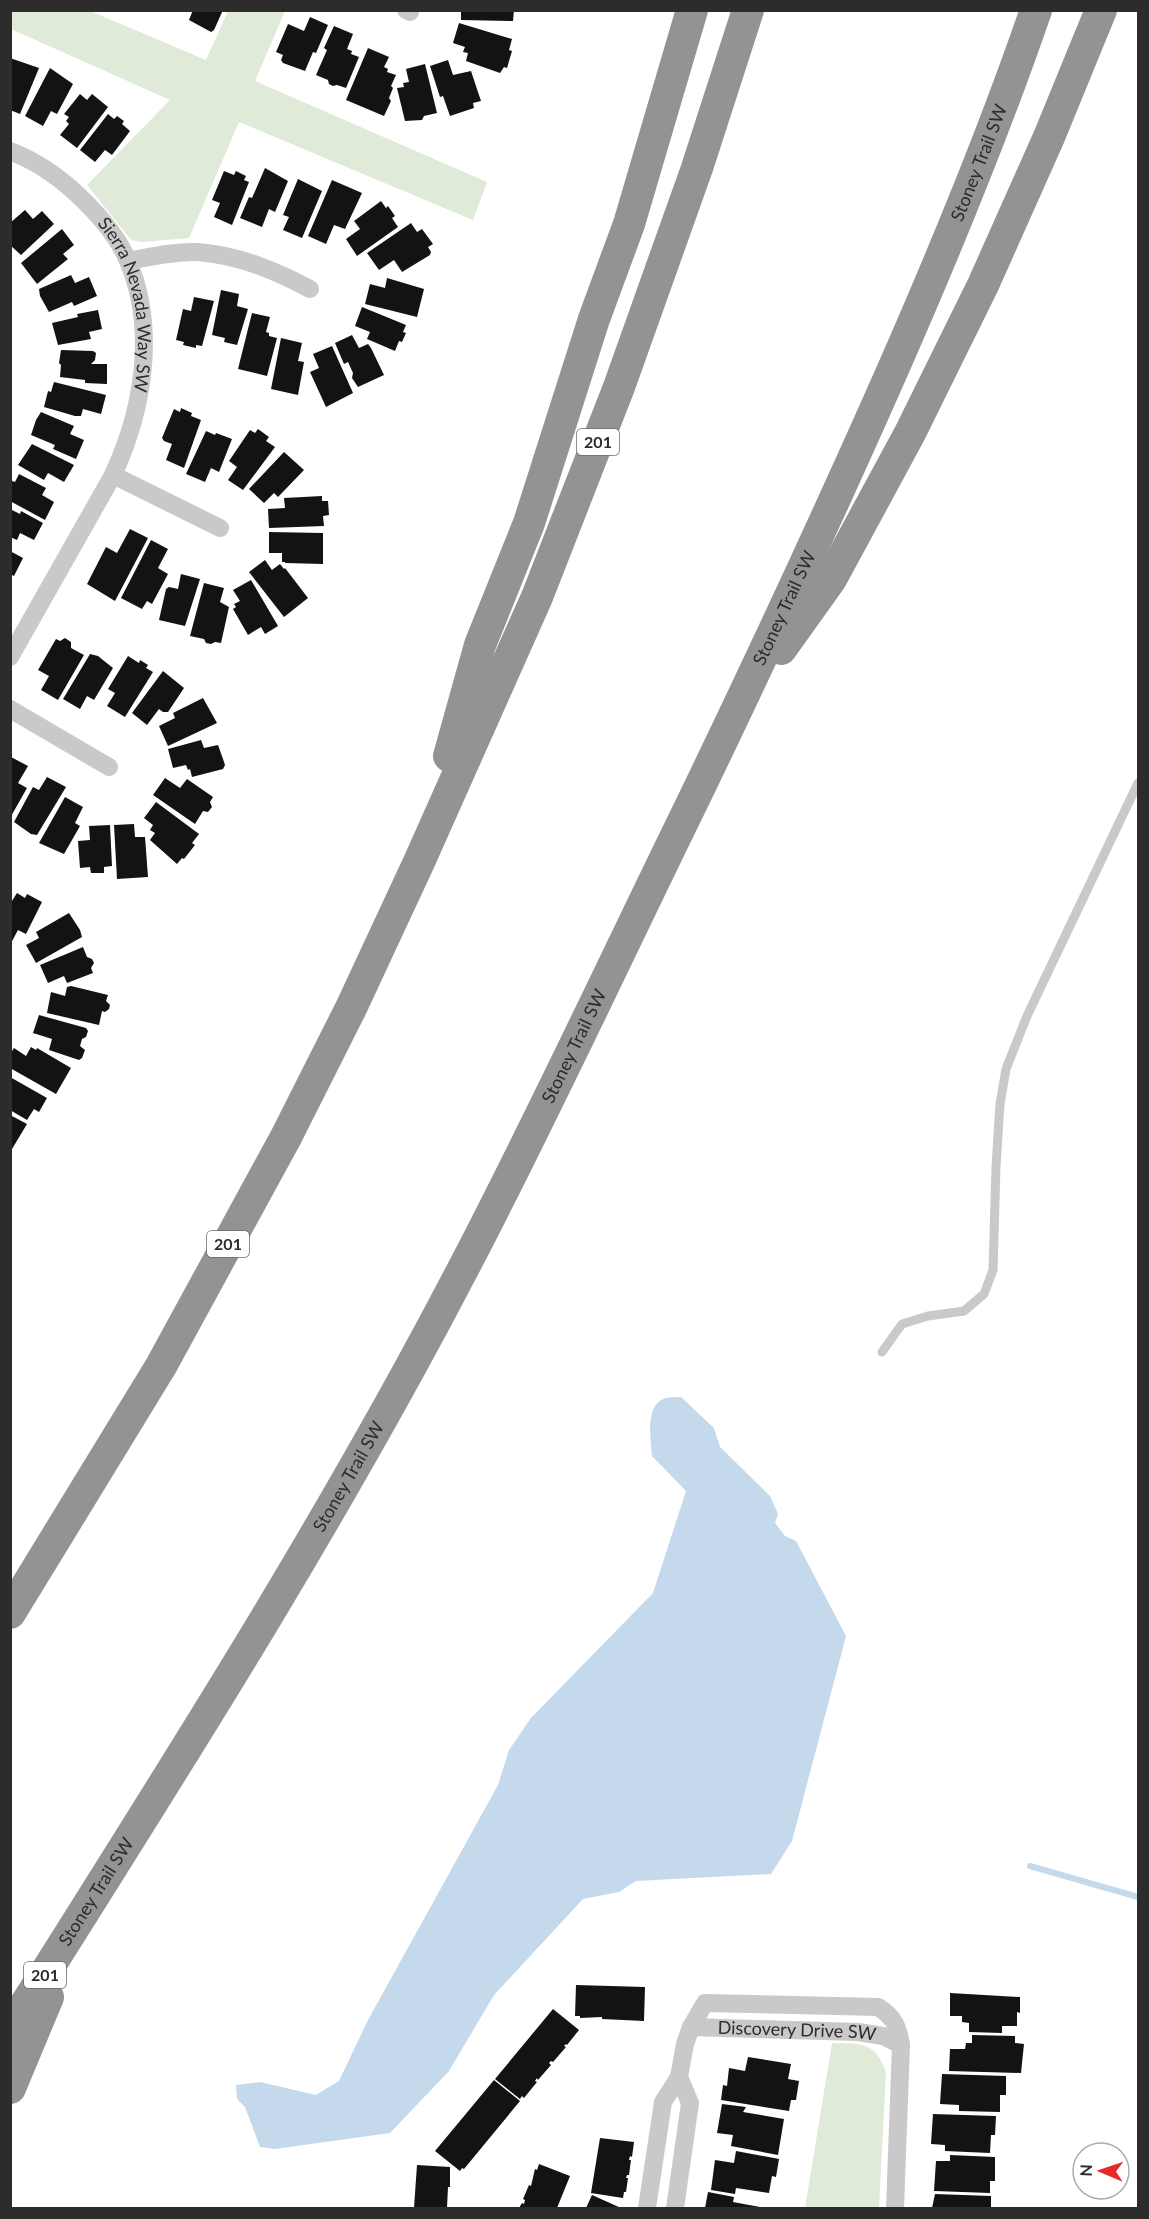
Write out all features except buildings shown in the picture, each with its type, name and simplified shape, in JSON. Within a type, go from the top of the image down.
[{"type":"highway","points":[[629,224],[678,10]]},
{"type":"highway","points":[[420,862],[480,645],[529,523],[594,319],[629,224],[692,10]]},
{"type":"highway","name":"201","points":[[10,1613],[161,1366],[286,1137],[351,1008],[420,862],[537,597],[615,398],[697,168],[748,10]]},
{"type":"highway","name":"Stoney Trail SW","points":[[10,2030],[272,1610],[366,1446],[458,1278],[552,1093],[840,490],[941,261],[1018,63],[1036,10]]},
{"type":"highway","points":[[735,714],[831,579],[910,433],[983,285],[1049,136],[1101,10]]},
{"type":"highway","points":[[10,2088],[79,1920]]},
{"type":"street","name":"Sierra Nevada Way SW","points":[[10,151],[24,156],[46,170],[87,204],[114,238],[128,261],[140,306],[143,329],[142,376],[132,427],[113,475],[10,657]]},
{"type":"street","points":[[128,261],[195,252],[239,258],[275,271],[310,289]]},
{"type":"street","points":[[113,475],[220,528]]},
{"type":"street","points":[[10,709],[109,767]]},
{"type":"street","name":"Discovery Drive SW","points":[[647,2208],[663,2102],[679,2077],[685,2044],[705,2003],[878,2007],[889,2014],[898,2026],[900,2045],[895,2208]]},
{"type":"street","name":"Discovery Drive SW","points":[[692,2027],[858,2032],[883,2036],[900,2045]]},
{"type":"street","points":[[675,2208],[690,2103],[679,2077]]},
{"type":"lane","points":[[882,1352],[902,1324],[928,1316],[964,1311],[984,1294],[993,1270],[1000,1104],[1006,1069],[1027,1016],[1138,783]]},
{"type":"green space","points":[[11,10],[90,11],[206,60],[228,11],[285,11],[255,81],[487,182],[473,220],[239,122],[189,238],[141,242],[131,240],[87,185],[170,100],[11,29]]},
{"type":"green space","points":[[832,2043],[859,2044],[872,2049],[886,2072],[879,2208],[805,2208]]},
{"type":"water","points":[[681,1397],[714,1428],[720,1447],[770,1496],[778,1514],[775,1523],[785,1536],[796,1541],[846,1636],[792,1841],[771,1874],[636,1881],[619,1892],[583,1899],[494,1995],[449,2071],[390,2133],[275,2149],[260,2147],[245,2107],[237,2099],[236,2085],[260,2082],[316,2095],[339,2081],[368,2020],[498,1785],[509,1750],[531,1718],[653,1593],[686,1491],[652,1456],[650,1423],[654,1407],[659,1402],[668,1398]]},
{"type":"waterway","points":[[1030,1866],[1138,1897]]}]
